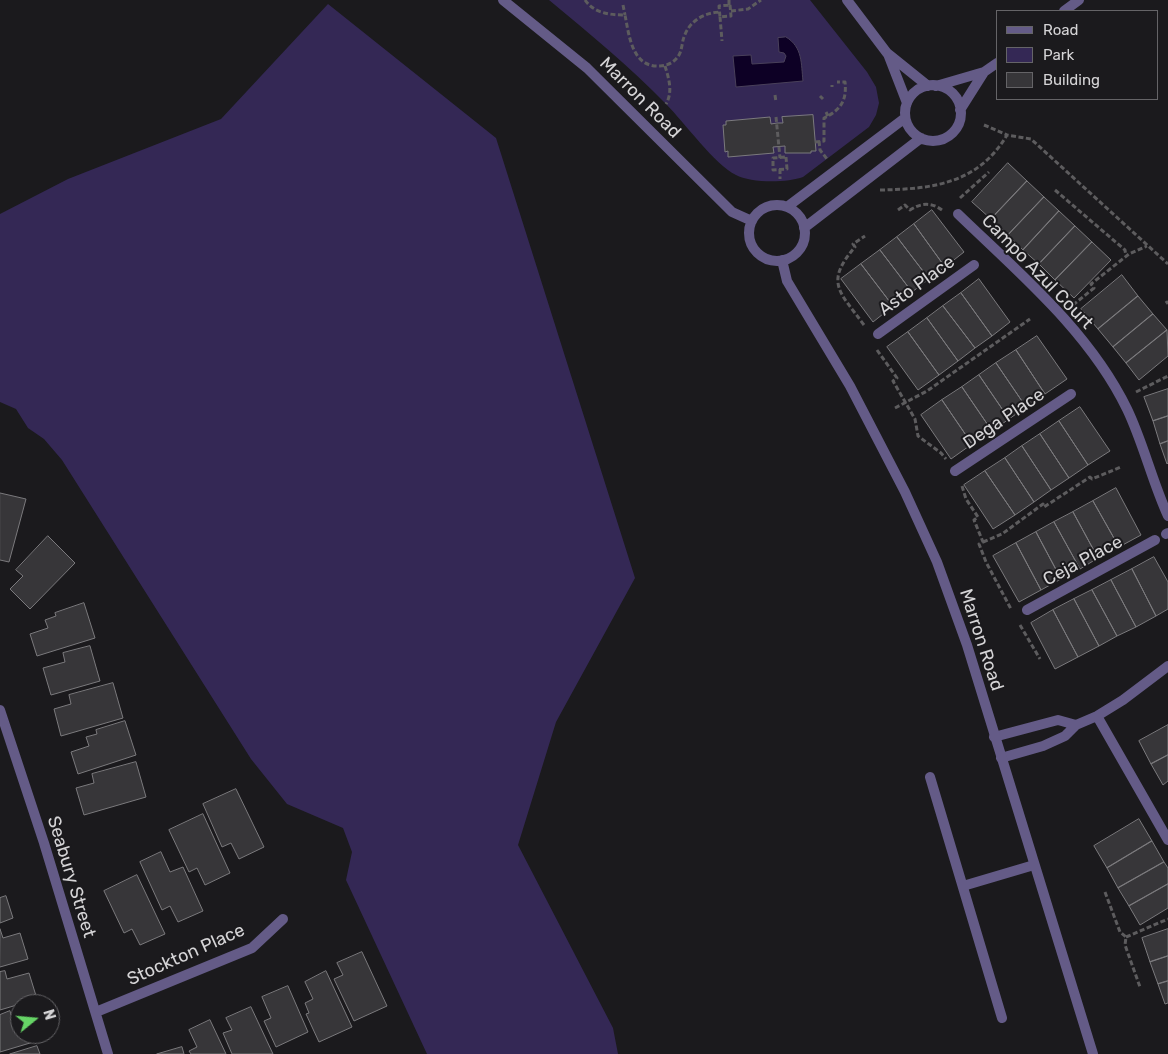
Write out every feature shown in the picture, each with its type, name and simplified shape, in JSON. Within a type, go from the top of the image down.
[{"type":"street","name":"Marron Road","points":[[503,0],[587,68],[732,212],[752,221]]},
{"type":"street","points":[[847,0],[887,54],[907,104],[906,118],[911,130],[921,138],[936,141],[951,135],[960,121],[960,110],[956,98],[951,92],[932,86],[887,54]]},
{"type":"street","points":[[1065,10],[1079,0]]},
{"type":"street","points":[[907,104],[915,92],[984,72],[996,64]]},
{"type":"street","points":[[960,110],[984,72]]},
{"type":"street","points":[[787,207],[906,118]]},
{"type":"street","points":[[804,228],[921,138]]},
{"type":"street","points":[[768,206],[787,207],[801,219],[805,237],[797,252],[782,260],[765,258],[758,253],[750,238],[752,221],[759,211],[768,206]]},
{"type":"street","name":"Campo Azul Court","points":[[958,214],[991,253],[1050,303],[1081,339],[1100,374],[1127,410],[1155,488],[1168,516]]},
{"type":"street","name":"Marron Road","points":[[782,260],[787,281],[854,394],[905,492],[937,562],[967,645],[1093,1054]]},
{"type":"street","name":"Asto Place","points":[[878,334],[974,265]]},
{"type":"street","name":"Dega Place","points":[[955,471],[1071,394]]},
{"type":"street","name":"Ceja Place","points":[[1027,610],[1155,540]]},
{"type":"street","points":[[1001,758],[1065,736],[1076,725],[1097,716],[1123,700],[1168,666]]},
{"type":"street","name":"Seabury Street","points":[[0,710],[108,1054]]},
{"type":"street","points":[[1097,716],[1168,840]]},
{"type":"street","points":[[994,737],[1058,720],[1076,725]]},
{"type":"street","points":[[930,777],[1002,1018]]},
{"type":"street","points":[[963,886],[1034,865]]},
{"type":"street","name":"Stockton Place","points":[[96,1012],[252,948],[284,919]]},
{"type":"path","points":[[585,0],[598,11],[611,15],[625,15]]},
{"type":"path","points":[[720,17],[731,16],[729,0]]},
{"type":"path","points":[[731,11],[748,9],[761,0]]},
{"type":"path","points":[[623,5],[635,54],[647,65],[664,66],[679,56],[684,36],[696,20],[704,15],[720,12]]},
{"type":"path","points":[[722,41],[720,6],[729,5]]},
{"type":"path","points":[[664,66],[670,87],[669,98],[666,104]]},
{"type":"path","points":[[826,159],[817,142],[824,141],[822,124],[824,118],[838,110],[845,98],[845,82],[837,82]]},
{"type":"path","points":[[775,95],[776,102]]},
{"type":"path","points":[[826,112],[828,116]]},
{"type":"path","points":[[776,117],[780,158]]},
{"type":"path","points":[[984,125],[1007,135],[1030,139],[1168,264]]},
{"type":"path","points":[[878,190],[921,186],[959,178],[987,162],[996,153],[1007,135]]},
{"type":"path","points":[[786,157],[787,169],[773,170],[773,158],[780,158],[786,157]]},
{"type":"path","points":[[780,169],[780,179]]},
{"type":"path","points":[[960,198],[989,172]]},
{"type":"path","points":[[1054,190],[1124,250],[1126,257]]},
{"type":"path","points":[[898,210],[905,205],[910,210],[918,205],[926,204],[935,205],[942,210]]},
{"type":"path","points":[[864,330],[867,328],[840,292],[837,275],[846,257],[855,246],[853,244],[865,236]]},
{"type":"path","points":[[1072,305],[1094,288],[1091,284],[1126,257],[1147,246]]},
{"type":"path","points":[[895,408],[927,391],[1030,319]]},
{"type":"path","points":[[875,346],[898,378],[893,381],[915,419],[918,436],[941,453],[962,483],[966,499],[978,517],[974,520],[983,542]]},
{"type":"path","points":[[1136,392],[1168,376]]},
{"type":"path","points":[[1015,607],[1011,609],[986,562],[979,544],[1002,534],[1043,504],[1044,507],[1090,477],[1092,479],[1120,466]]},
{"type":"path","points":[[1023,622],[1019,623],[1040,659]]},
{"type":"path","points":[[1105,892],[1120,932],[1126,937]]},
{"type":"path","points":[[1126,937],[1168,919]]},
{"type":"path","points":[[1126,937],[1125,945],[1140,987]]},
{"type":"green space","points":[[549,0],[810,0],[867,72],[876,87],[879,103],[876,115],[869,127],[803,177],[769,181],[742,178],[719,162],[652,90],[609,50]]},
{"type":"green space","points":[[328,4],[496,138],[635,578],[556,722],[518,845],[613,1028],[618,1054],[427,1054],[346,880],[352,852],[343,828],[287,804],[251,759],[62,460],[44,439],[28,428],[16,409],[0,402],[0,214],[68,179],[221,119]]},
{"type":"shaded area","points":[[786,37],[796,46],[800,56],[803,81],[736,87],[733,56],[751,55],[752,64],[784,62],[786,56],[784,53],[779,52],[778,38]]},
{"type":"building","points":[[813,115],[816,151],[811,151],[811,153],[785,153],[785,146],[773,147],[774,153],[728,157],[728,151],[725,152],[723,125],[726,125],[726,121],[770,117],[771,124],[783,123],[782,117]]},
{"type":"building","points":[[1008,163],[1027,181],[991,219],[972,202]]},
{"type":"building","points":[[1027,181],[1044,197],[1008,235],[991,219]]},
{"type":"building","points":[[1044,197],[1059,211],[1023,250],[1008,235]]},
{"type":"building","points":[[932,210],[964,252],[945,267],[914,224]]},
{"type":"building","points":[[1059,211],[1075,226],[1039,264],[1023,250]]},
{"type":"building","points":[[914,224],[945,267],[929,279],[897,237]]},
{"type":"building","points":[[1075,226],[1092,242],[1055,280],[1039,264]]},
{"type":"building","points":[[897,237],[929,279],[912,292],[880,250]]},
{"type":"building","points":[[1092,242],[1111,260],[1074,298],[1055,280]]},
{"type":"building","points":[[880,250],[912,292],[893,306],[861,264]]},
{"type":"building","points":[[861,264],[893,306],[873,322],[841,279]]},
{"type":"building","points":[[1122,275],[1138,296],[1098,329],[1081,309]]},
{"type":"building","points":[[979,279],[1010,322],[992,336],[961,293]]},
{"type":"building","points":[[961,293],[992,336],[975,348],[943,306]]},
{"type":"building","points":[[1138,296],[1153,314],[1113,347],[1098,329]]},
{"type":"building","points":[[943,306],[975,348],[958,361],[927,318]]},
{"type":"building","points":[[1153,314],[1167,330],[1126,363],[1113,347]]},
{"type":"building","points":[[927,318],[958,361],[939,375],[908,332]]},
{"type":"building","points":[[1167,330],[1168,356],[1139,380],[1126,363]]},
{"type":"building","points":[[908,332],[939,375],[918,390],[887,347]]},
{"type":"building","points":[[1037,336],[1067,379],[1045,394],[1016,350]]},
{"type":"building","points":[[1016,350],[1045,394],[1026,407],[996,363]]},
{"type":"building","points":[[996,363],[1026,407],[1009,419],[979,375]]},
{"type":"building","points":[[979,375],[1009,419],[992,431],[962,387]]},
{"type":"building","points":[[962,387],[992,431],[972,444],[942,400]]},
{"type":"building","points":[[1168,389],[1168,416],[1153,421],[1144,397]]},
{"type":"building","points":[[942,400],[972,444],[951,459],[921,415]]},
{"type":"building","points":[[1080,407],[1110,451],[1088,465],[1059,421]]},
{"type":"building","points":[[1168,416],[1168,441],[1160,444],[1153,421]]},
{"type":"building","points":[[1059,421],[1088,465],[1069,478],[1040,434]]},
{"type":"building","points":[[1040,434],[1069,478],[1051,490],[1022,446]]},
{"type":"building","points":[[1168,441],[1168,463],[1167,464],[1160,444]]},
{"type":"building","points":[[1022,446],[1051,490],[1034,502],[1005,458]]},
{"type":"building","points":[[1005,458],[1034,502],[1015,515],[985,471]]},
{"type":"building","points":[[985,471],[1015,515],[993,529],[964,485]]},
{"type":"building","points":[[1116,488],[1141,535],[1119,547],[1093,501]]},
{"type":"building","points":[[0,493],[26,499],[9,562],[0,560]]},
{"type":"building","points":[[1093,501],[1119,547],[1098,558],[1073,512]]},
{"type":"building","points":[[1073,512],[1098,558],[1080,569],[1054,522]]},
{"type":"building","points":[[1054,522],[1080,569],[1061,579],[1036,532]]},
{"type":"building","points":[[1036,532],[1061,579],[1041,590],[1016,543]]},
{"type":"building","points":[[48,536],[75,563],[30,609],[10,589],[23,576],[16,570]]},
{"type":"building","points":[[1016,543],[1041,590],[1019,602],[993,556]]},
{"type":"building","points":[[1154,557],[1168,582],[1168,609],[1156,616],[1132,569]]},
{"type":"building","points":[[1132,569],[1156,616],[1136,627],[1111,580]]},
{"type":"building","points":[[1111,580],[1136,627],[1117,636],[1092,590]]},
{"type":"building","points":[[1092,590],[1117,636],[1099,646],[1074,599]]},
{"type":"building","points":[[1074,599],[1099,646],[1078,657],[1053,610]]},
{"type":"building","points":[[84,603],[95,638],[37,656],[30,634],[48,628],[45,620],[56,616],[55,613]]},
{"type":"building","points":[[1053,610],[1078,657],[1055,669],[1031,623]]},
{"type":"building","points":[[90,646],[100,681],[51,695],[43,668],[65,662],[63,653]]},
{"type":"building","points":[[113,683],[123,718],[61,736],[54,709],[71,704],[69,695]]},
{"type":"building","points":[[125,721],[136,755],[78,774],[71,752],[89,746],[86,737],[97,734],[96,730]]},
{"type":"building","points":[[1168,725],[1168,755],[1151,764],[1139,741]]},
{"type":"building","points":[[1168,755],[1168,781],[1163,785],[1151,764]]},
{"type":"building","points":[[136,762],[146,797],[84,815],[76,788],[94,783],[92,774]]},
{"type":"building","points":[[236,789],[264,847],[239,859],[231,843],[222,847],[203,804]]},
{"type":"building","points":[[203,814],[230,873],[205,885],[197,868],[189,872],[169,830]]},
{"type":"building","points":[[1139,819],[1152,841],[1107,868],[1094,846]]},
{"type":"building","points":[[1152,841],[1164,862],[1118,888],[1107,868]]},
{"type":"building","points":[[161,852],[170,872],[183,867],[203,911],[178,922],[170,906],[162,910],[140,862]]},
{"type":"building","points":[[1164,862],[1168,868],[1168,884],[1129,906],[1118,888]]},
{"type":"building","points":[[137,875],[165,934],[140,945],[132,929],[124,933],[104,891]]},
{"type":"building","points":[[1168,884],[1168,908],[1140,925],[1129,906]]},
{"type":"building","points":[[6,896],[13,918],[0,923],[0,898]]},
{"type":"building","points":[[0,929],[3,938],[20,933],[28,959],[0,967]]},
{"type":"building","points":[[1168,929],[1168,956],[1150,962],[1142,938]]},
{"type":"building","points":[[362,952],[387,1006],[354,1021],[334,979],[343,975],[337,963]]},
{"type":"building","points":[[1168,956],[1168,981],[1158,984],[1150,962]]},
{"type":"building","points":[[5,971],[7,979],[29,973],[35,994],[10,994],[10,1007],[0,1010],[0,972]]},
{"type":"building","points":[[326,971],[352,1027],[319,1042],[306,1014],[309,1013],[305,1003],[313,999],[305,982]]},
{"type":"building","points":[[1168,981],[1168,1003],[1165,1004],[1158,984]]},
{"type":"building","points":[[288,986],[308,1032],[276,1047],[264,1021],[271,1018],[262,997]]},
{"type":"building","points":[[251,1007],[273,1054],[232,1054],[223,1033],[232,1030],[226,1018]]},
{"type":"building","points":[[10,1011],[10,1044],[27,1044],[0,1052],[0,1015]]},
{"type":"building","points":[[210,1020],[226,1054],[191,1054],[189,1051],[197,1047],[189,1030]]},
{"type":"building","points":[[37,1046],[40,1054],[10,1054]]},
{"type":"building","points":[[182,1047],[184,1054],[157,1054]]}]
